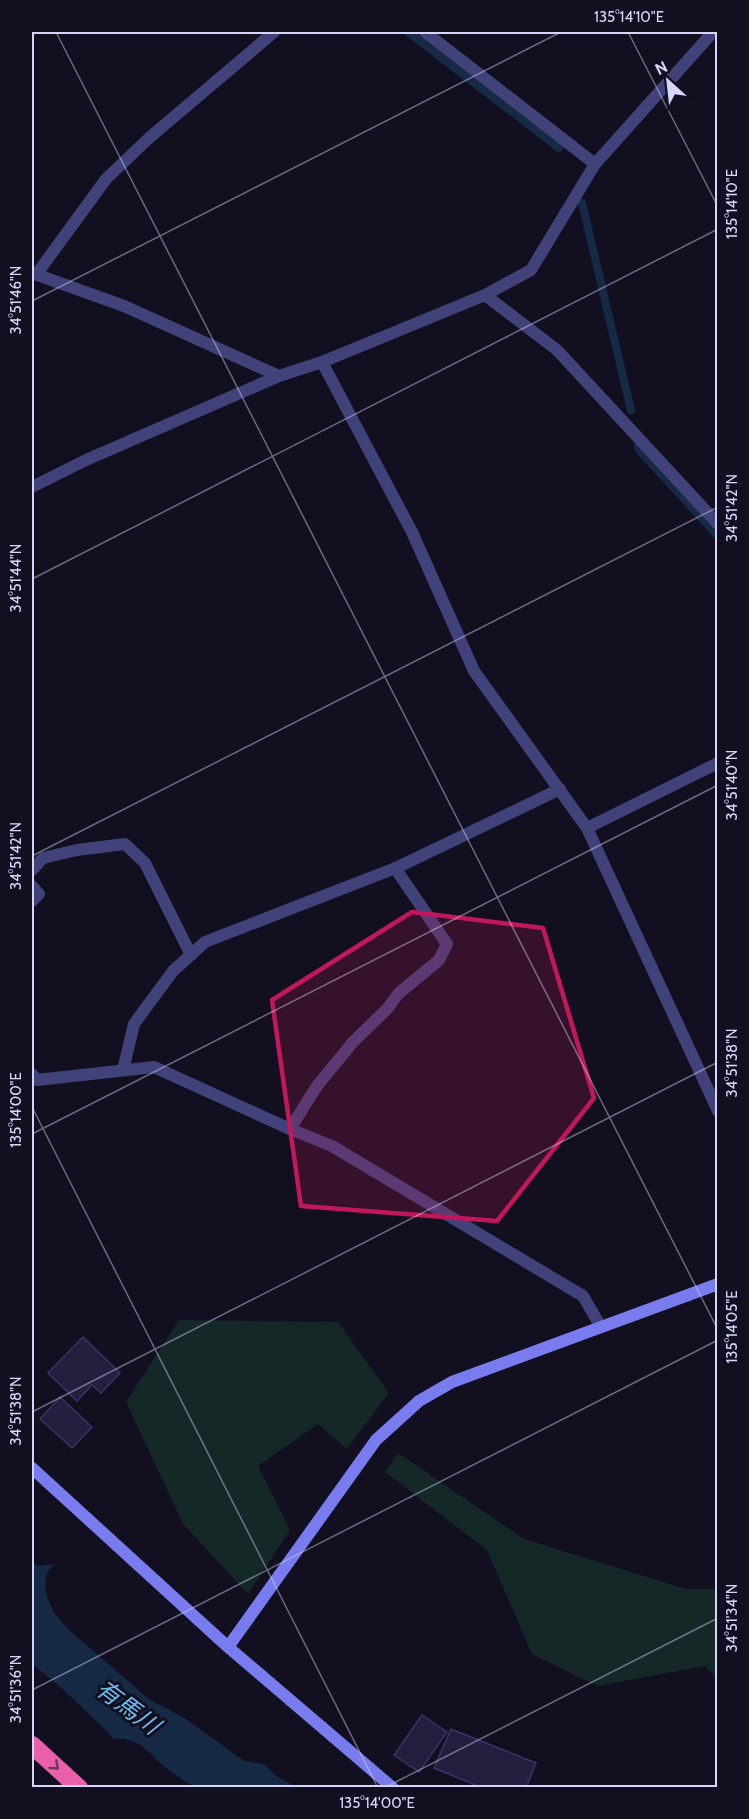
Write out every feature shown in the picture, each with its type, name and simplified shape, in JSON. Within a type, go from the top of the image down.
[{"type":"highway","points":[[32,1745],[80,1788]]},
{"type":"street","points":[[274,32],[149,138],[106,179],[34,274],[123,306],[279,376]]},
{"type":"street","points":[[425,32],[595,164]]},
{"type":"street","points":[[32,487],[86,460],[279,376],[322,362],[485,295],[531,270],[595,164],[713,32]]},
{"type":"street","points":[[485,295],[557,350],[717,524]]},
{"type":"street","points":[[322,362],[412,532],[474,671],[587,828],[717,1111]]},
{"type":"street","points":[[587,828],[717,763]]},
{"type":"street","points":[[123,1070],[134,1024],[173,971],[205,942],[395,868],[560,789]]},
{"type":"street","points":[[32,870],[42,858],[77,850],[125,844],[145,863],[191,955]]},
{"type":"street","points":[[290,1129],[317,1086],[352,1042],[387,1009],[399,993],[440,960],[447,944],[395,868]]},
{"type":"street","points":[[32,886],[39,894],[32,902]]},
{"type":"street","points":[[32,1074],[37,1080],[154,1067],[332,1146],[583,1296],[601,1327]]},
{"type":"street","points":[[228,1647],[376,1440],[419,1401],[452,1382],[717,1284]]},
{"type":"street","points":[[32,1468],[228,1647],[393,1788]]},
{"type":"highlighted area","points":[[412,912],[543,928],[594,1098],[497,1221],[301,1206],[272,1000]]},
{"type":"green space","points":[[179,1320],[338,1322],[389,1393],[347,1449],[318,1424],[258,1466],[290,1530],[248,1594],[183,1524],[126,1402]]},
{"type":"green space","points":[[398,1453],[524,1539],[686,1589],[717,1589],[717,1679],[705,1666],[597,1686],[532,1654],[487,1550],[385,1472]]},
{"type":"water","name":"有馬川","points":[[32,1561],[37,1566],[54,1564],[47,1573],[45,1585],[54,1613],[69,1630],[150,1700],[183,1717],[244,1761],[264,1764],[276,1776],[296,1787],[194,1787],[168,1770],[136,1743],[130,1740],[114,1739],[32,1664]]},
{"type":"building","points":[[83,1337],[120,1373],[101,1393],[92,1385],[77,1401],[48,1373]]},
{"type":"building","points":[[60,1397],[92,1427],[72,1448],[40,1419]]},
{"type":"building","points":[[422,1715],[447,1732],[419,1772],[394,1755]]},
{"type":"building","points":[[451,1729],[536,1763],[526,1788],[483,1788],[434,1768]]},
{"type":"waterway","points":[[408,32],[559,148]]},
{"type":"waterway","points":[[582,203],[631,410]]},
{"type":"waterway","points":[[638,446],[639,450],[718,536]]}]
